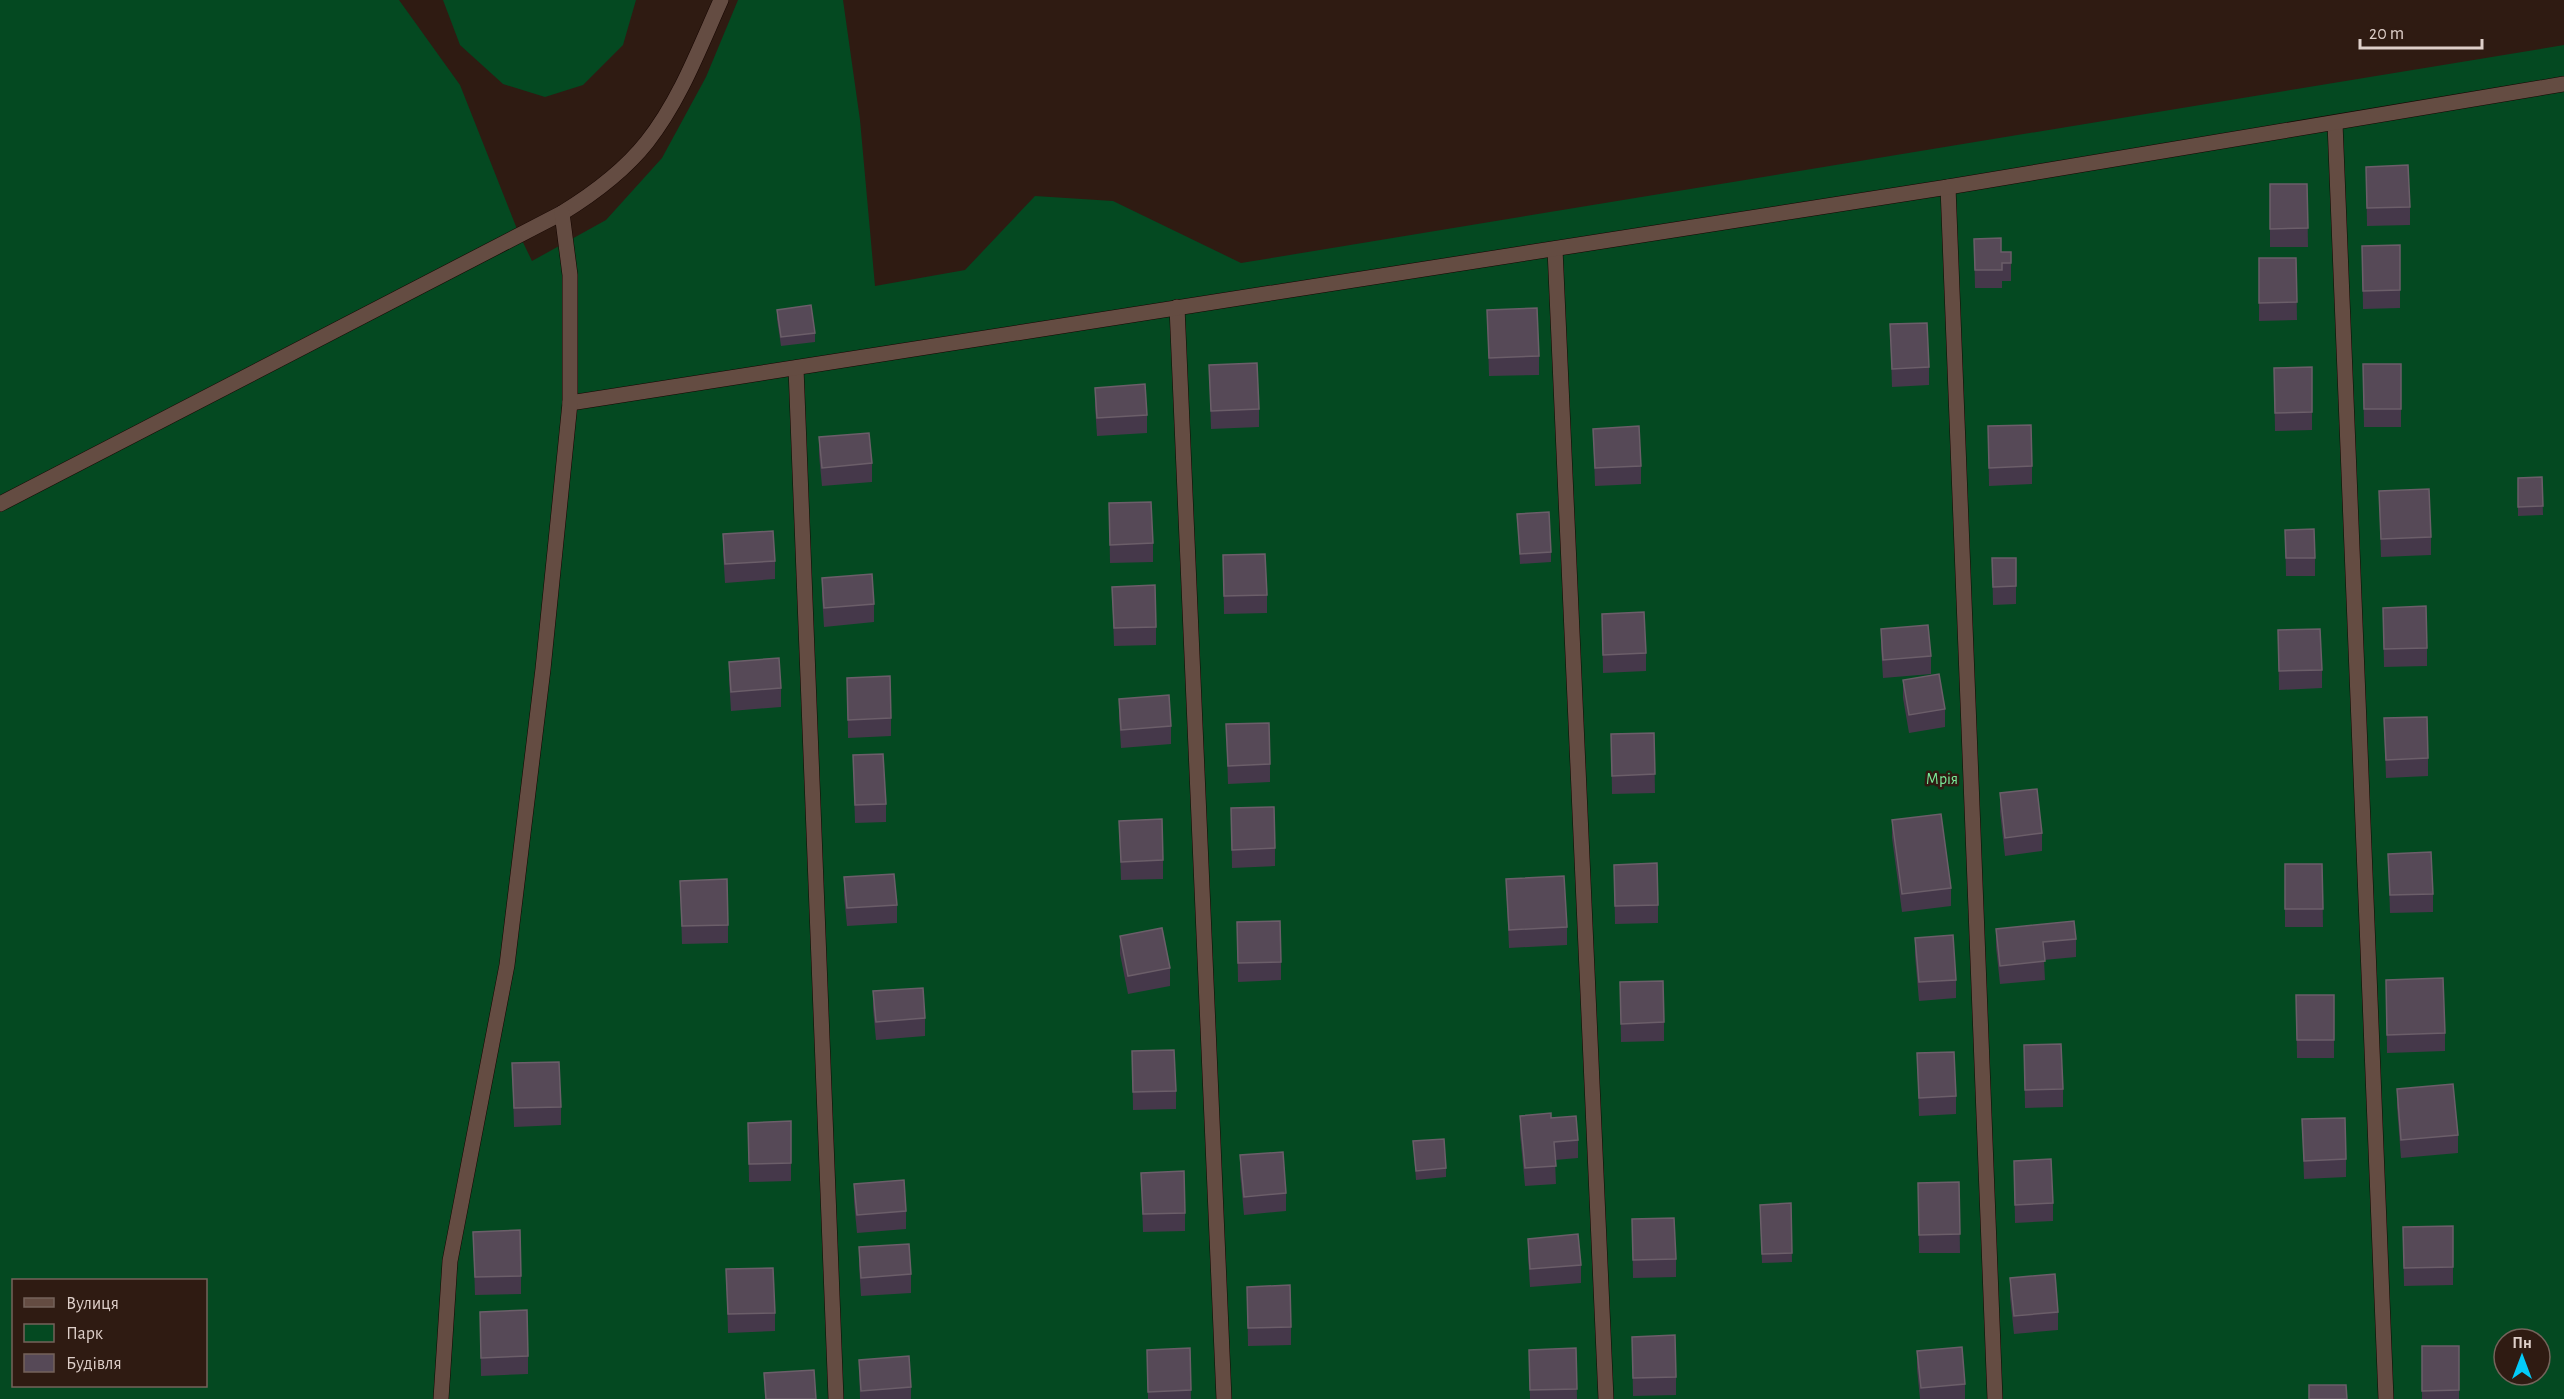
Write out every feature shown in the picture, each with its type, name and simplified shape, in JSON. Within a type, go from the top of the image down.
[{"type":"street","points":[[0,504],[562,213],[596,192],[646,143],[686,79],[721,0]]},
{"type":"street","points":[[570,403],[1948,187],[2564,84]]},
{"type":"street","points":[[2335,123],[2386,1399]]},
{"type":"street","points":[[1948,187],[1995,1399]]},
{"type":"street","points":[[441,1399],[450,1261],[507,965],[543,669],[570,403],[570,275],[562,213]]},
{"type":"street","points":[[1555,249],[1606,1399]]},
{"type":"street","points":[[1177,308],[1224,1399]]},
{"type":"street","points":[[796,368],[836,1399]]},
{"type":"green space","name":"Мрія","points":[[0,0],[399,0],[460,85],[519,234],[532,261],[606,220],[662,158],[706,77],[738,0],[843,0],[860,120],[875,286],[965,270],[1035,196],[1113,201],[1241,263],[2564,45],[2564,1399],[0,1399]]},
{"type":"green space","points":[[443,0],[636,0],[623,45],[583,85],[545,97],[503,84],[460,45]]},
{"type":"building","points":[[2408,165],[2410,207],[2367,208],[2366,167]]},
{"type":"building","points":[[2270,184],[2307,184],[2308,228],[2270,229]]},
{"type":"building","points":[[2001,238],[2001,252],[2011,252],[2011,263],[2002,263],[2002,270],[1975,270],[1974,239]]},
{"type":"building","points":[[2400,245],[2400,290],[2363,291],[2362,246]]},
{"type":"building","points":[[2259,258],[2296,258],[2297,302],[2259,303]]},
{"type":"building","points":[[811,305],[815,333],[781,337],[777,310]]},
{"type":"building","points":[[1537,308],[1539,356],[1489,358],[1487,310]]},
{"type":"building","points":[[1927,323],[1929,367],[1892,369],[1890,324]]},
{"type":"building","points":[[1257,363],[1259,409],[1211,411],[1209,365]]},
{"type":"building","points":[[2363,364],[2401,364],[2401,409],[2364,409]]},
{"type":"building","points":[[2312,367],[2312,412],[2275,413],[2274,368]]},
{"type":"building","points":[[1145,384],[1147,415],[1097,418],[1095,388]]},
{"type":"building","points":[[2031,425],[2032,466],[1989,468],[1988,426]]},
{"type":"building","points":[[1639,426],[1641,466],[1595,468],[1593,429]]},
{"type":"building","points":[[869,433],[872,463],[822,468],[819,437]]},
{"type":"building","points":[[2542,477],[2543,506],[2518,507],[2518,478]]},
{"type":"building","points":[[2429,489],[2431,537],[2381,539],[2379,491]]},
{"type":"building","points":[[1151,502],[1153,543],[1110,545],[1109,503]]},
{"type":"building","points":[[1549,512],[1551,552],[1520,554],[1517,514]]},
{"type":"building","points":[[2314,529],[2315,558],[2286,558],[2285,530]]},
{"type":"building","points":[[773,531],[775,561],[725,564],[723,534]]},
{"type":"building","points":[[1265,554],[1267,595],[1224,596],[1223,555]]},
{"type":"building","points":[[1992,558],[2016,558],[2016,586],[1993,587]]},
{"type":"building","points":[[872,574],[874,604],[824,608],[822,578]]},
{"type":"building","points":[[1155,585],[1156,627],[1114,628],[1112,587]]},
{"type":"building","points":[[2426,606],[2427,648],[2384,649],[2383,608]]},
{"type":"building","points":[[1644,612],[1646,653],[1603,655],[1602,614]]},
{"type":"building","points":[[1928,625],[1931,656],[1883,660],[1881,629]]},
{"type":"building","points":[[2320,629],[2322,670],[2279,671],[2278,630]]},
{"type":"building","points":[[779,658],[781,688],[731,692],[729,662]]},
{"type":"building","points":[[1939,674],[1945,709],[1909,715],[1903,680]]},
{"type":"building","points":[[890,676],[891,718],[848,720],[847,678]]},
{"type":"building","points":[[1169,695],[1171,726],[1121,730],[1119,699]]},
{"type":"building","points":[[2427,717],[2428,758],[2386,760],[2384,718]]},
{"type":"building","points":[[1269,723],[1270,764],[1228,766],[1226,724]]},
{"type":"building","points":[[1654,733],[1655,774],[1612,776],[1611,734]]},
{"type":"building","points":[[883,754],[886,804],[855,805],[853,755]]},
{"type":"building","points":[[2037,789],[2042,833],[2005,838],[2000,793]]},
{"type":"building","points":[[1274,807],[1275,848],[1232,850],[1231,808]]},
{"type":"building","points":[[1941,814],[1951,888],[1902,894],[1892,820]]},
{"type":"building","points":[[1162,819],[1163,860],[1121,862],[1119,821]]},
{"type":"building","points":[[2431,852],[2433,894],[2390,895],[2388,854]]},
{"type":"building","points":[[1657,863],[1658,905],[1615,906],[1614,865]]},
{"type":"building","points":[[2285,864],[2322,864],[2323,909],[2285,909]]},
{"type":"building","points":[[894,874],[897,905],[847,908],[844,877]]},
{"type":"building","points":[[1564,876],[1567,927],[1509,930],[1506,879]]},
{"type":"building","points":[[727,879],[728,925],[682,926],[680,881]]},
{"type":"building","points":[[1280,921],[1281,962],[1238,963],[1237,922]]},
{"type":"building","points":[[2074,921],[2076,939],[2043,942],[2045,961],[2000,966],[1996,929]]},
{"type":"building","points":[[1162,928],[1170,968],[1128,976],[1120,936]]},
{"type":"building","points":[[1953,935],[1956,980],[1919,982],[1915,938]]},
{"type":"building","points":[[2443,978],[2445,1033],[2387,1035],[2386,980]]},
{"type":"building","points":[[1663,981],[1664,1022],[1621,1024],[1620,982]]},
{"type":"building","points":[[923,988],[925,1018],[876,1022],[873,991]]},
{"type":"building","points":[[2296,995],[2334,995],[2334,1040],[2297,1040]]},
{"type":"building","points":[[2061,1044],[2063,1089],[2025,1090],[2024,1045]]},
{"type":"building","points":[[1174,1050],[1176,1091],[1133,1092],[1132,1051]]},
{"type":"building","points":[[1954,1052],[1956,1096],[1919,1098],[1917,1053]]},
{"type":"building","points":[[559,1062],[561,1107],[514,1108],[512,1063]]},
{"type":"building","points":[[2453,1084],[2458,1135],[2401,1140],[2397,1089]]},
{"type":"building","points":[[1551,1113],[1551,1118],[1576,1116],[1578,1140],[1554,1142],[1556,1166],[1525,1168],[1520,1116]]},
{"type":"building","points":[[2345,1118],[2346,1159],[2304,1161],[2302,1119]]},
{"type":"building","points":[[791,1121],[791,1163],[749,1164],[748,1123]]},
{"type":"building","points":[[1444,1139],[1446,1168],[1416,1171],[1413,1141]]},
{"type":"building","points":[[1283,1152],[1286,1193],[1244,1197],[1240,1155]]},
{"type":"building","points":[[2051,1159],[2053,1203],[2015,1205],[2014,1161]]},
{"type":"building","points":[[1184,1171],[1185,1213],[1143,1214],[1141,1173]]},
{"type":"building","points":[[904,1180],[906,1211],[857,1215],[854,1184]]},
{"type":"building","points":[[1959,1182],[1960,1234],[1919,1235],[1918,1183]]},
{"type":"building","points":[[1791,1203],[1792,1253],[1762,1254],[1760,1205]]},
{"type":"building","points":[[1674,1218],[1676,1259],[1633,1260],[1632,1219]]},
{"type":"building","points":[[2453,1226],[2453,1267],[2404,1268],[2403,1227]]},
{"type":"building","points":[[520,1230],[521,1276],[475,1277],[473,1232]]},
{"type":"building","points":[[1578,1234],[1581,1265],[1530,1269],[1528,1239]]},
{"type":"building","points":[[909,1244],[911,1274],[861,1278],[859,1247]]},
{"type":"building","points":[[773,1268],[775,1313],[728,1314],[726,1269]]},
{"type":"building","points":[[2055,1274],[2058,1312],[2014,1316],[2010,1278]]},
{"type":"building","points":[[1290,1285],[1291,1327],[1248,1328],[1247,1287]]},
{"type":"building","points":[[527,1310],[528,1356],[481,1358],[480,1312]]},
{"type":"building","points":[[1675,1335],[1676,1377],[1633,1378],[1632,1337]]},
{"type":"building","points":[[2422,1346],[2459,1346],[2459,1390],[2422,1391]]},
{"type":"building","points":[[1962,1347],[1965,1384],[1921,1388],[1917,1351]]},
{"type":"building","points":[[1190,1348],[1191,1390],[1148,1392],[1147,1350]]},
{"type":"building","points":[[1576,1348],[1577,1389],[1530,1390],[1529,1350]]},
{"type":"building","points":[[909,1356],[911,1387],[861,1391],[859,1360]]},
{"type":"building","points":[[814,1370],[816,1399],[766,1399],[764,1373]]},
{"type":"building","points":[[2309,1385],[2346,1385],[2347,1399],[2309,1399]]}]
